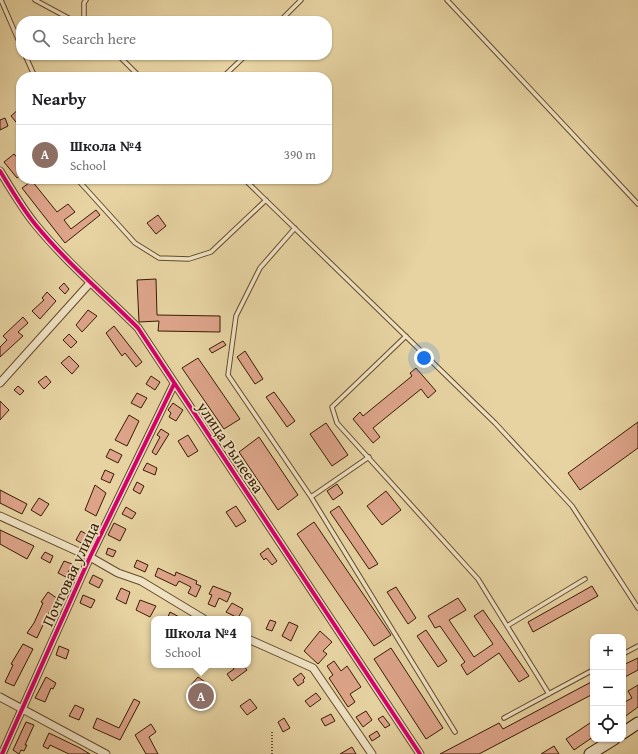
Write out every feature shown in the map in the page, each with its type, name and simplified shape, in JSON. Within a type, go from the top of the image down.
[{"type":"main road","points":[[626,731],[638,723]]},
{"type":"main road","points":[[590,754],[609,742]]},
{"type":"street","name":"улица Рылеева","points":[[0,171],[35,224],[90,283],[102,292],[138,328],[420,754]]},
{"type":"street","points":[[0,383],[90,283]]},
{"type":"street","name":"Почтовая улица","points":[[2,754],[90,557],[174,384]]},
{"type":"street","points":[[0,516],[90,557],[118,573],[141,581],[160,591],[199,616]]},
{"type":"street","points":[[251,640],[313,668],[372,754]]},
{"type":"street","points":[[0,697],[106,754]]},
{"type":"lane","points":[[1,0],[16,34]]},
{"type":"lane","points":[[35,0],[65,16]]},
{"type":"lane","points":[[84,16],[84,3],[86,0]]},
{"type":"lane","points":[[285,16],[302,0]]},
{"type":"lane","points":[[447,0],[638,204]]},
{"type":"lane","points":[[27,60],[33,72]]},
{"type":"lane","points":[[123,60],[135,72]]},
{"type":"lane","points":[[228,72],[241,60]]},
{"type":"lane","points":[[82,184],[135,243],[159,258],[189,260],[211,252],[266,200]]},
{"type":"lane","points":[[249,184],[495,423],[572,506],[638,608]]},
{"type":"lane","points":[[295,228],[260,268],[236,316],[228,375],[311,497],[455,732]]},
{"type":"lane","points":[[406,336],[332,407],[337,423],[478,579],[549,694]]},
{"type":"lane","points":[[311,497],[368,457]]},
{"type":"lane","points":[[507,626],[585,580]]},
{"type":"lane","points":[[626,652],[638,646]]},
{"type":"lane","points":[[504,718],[590,672]]},
{"type":"path","points":[[272,730],[272,754]]},
{"type":"building","points":[[16,112],[16,122],[11,116]]},
{"type":"building","points":[[5,118],[8,126],[0,130],[0,120]]},
{"type":"building","points":[[14,154],[16,156],[16,177],[4,162]]},
{"type":"building","points":[[28,184],[34,184],[57,212],[68,204],[75,212],[64,220],[71,229],[96,210],[100,215],[65,243],[22,188]]},
{"type":"building","points":[[158,215],[166,226],[156,234],[147,223]]},
{"type":"building","points":[[156,279],[157,315],[220,316],[220,332],[158,331],[159,321],[139,322],[137,280]]},
{"type":"building","points":[[64,283],[69,289],[65,294],[59,288]]},
{"type":"building","points":[[47,292],[56,301],[40,319],[32,311],[44,300],[42,298]]},
{"type":"building","points":[[88,310],[97,316],[82,332],[76,325]]},
{"type":"building","points":[[23,317],[28,323],[18,332],[23,336],[0,357],[0,347],[7,340],[3,336]]},
{"type":"building","points":[[114,326],[142,362],[136,367],[125,353],[122,356],[106,333]]},
{"type":"building","points":[[69,334],[77,342],[71,348],[63,340]]},
{"type":"building","points":[[223,341],[226,345],[212,353],[209,349]]},
{"type":"building","points":[[245,351],[263,379],[255,384],[237,357]]},
{"type":"building","points":[[69,356],[79,366],[72,374],[61,363]]},
{"type":"building","points":[[198,358],[240,419],[224,429],[182,368]]},
{"type":"building","points":[[416,368],[436,391],[428,398],[421,389],[373,428],[380,437],[373,443],[353,419],[360,412],[363,416],[412,376],[410,373]]},
{"type":"building","points":[[46,376],[51,382],[44,389],[38,382]]},
{"type":"building","points":[[151,376],[160,382],[155,390],[146,384]]},
{"type":"building","points":[[18,386],[24,391],[20,395],[14,390]]},
{"type":"building","points":[[274,392],[295,421],[287,427],[266,397]]},
{"type":"building","points":[[137,393],[147,398],[141,408],[131,403]]},
{"type":"building","points":[[0,401],[9,410],[0,420]]},
{"type":"building","points":[[173,403],[183,410],[176,421],[169,417],[171,413],[168,410]]},
{"type":"building","points":[[129,415],[139,421],[127,446],[115,440]]},
{"type":"building","points":[[638,422],[638,448],[580,490],[568,473]]},
{"type":"building","points":[[326,423],[348,455],[332,466],[310,434]]},
{"type":"building","points":[[161,429],[169,434],[156,455],[152,452],[160,437],[157,435]]},
{"type":"building","points":[[188,435],[198,451],[188,457],[178,441]]},
{"type":"building","points":[[259,437],[298,495],[278,510],[239,452]]},
{"type":"building","points":[[110,449],[122,455],[118,463],[106,457]]},
{"type":"building","points":[[147,463],[157,468],[155,475],[143,470]]},
{"type":"building","points":[[105,470],[114,474],[110,483],[101,479]]},
{"type":"building","points":[[137,482],[144,486],[140,494],[133,490]]},
{"type":"building","points":[[337,484],[343,493],[333,500],[327,491]]},
{"type":"building","points":[[95,485],[106,493],[96,516],[85,510]]},
{"type":"building","points":[[0,490],[27,504],[22,514],[0,503]]},
{"type":"building","points":[[386,491],[401,510],[382,525],[367,506]]},
{"type":"building","points":[[39,498],[49,504],[41,516],[31,510]]},
{"type":"building","points":[[236,506],[246,521],[236,527],[226,512]]},
{"type":"building","points":[[339,506],[378,564],[369,569],[330,512]]},
{"type":"building","points":[[126,507],[136,513],[132,519],[122,514]]},
{"type":"building","points":[[314,522],[391,635],[374,646],[297,534]]},
{"type":"building","points":[[114,523],[126,529],[120,541],[108,535]]},
{"type":"building","points":[[0,530],[34,546],[27,559],[0,544]]},
{"type":"building","points":[[81,531],[88,535],[83,544],[76,540]]},
{"type":"building","points":[[108,548],[116,551],[113,557],[106,554]]},
{"type":"building","points":[[268,548],[277,561],[272,565],[266,558],[264,560],[260,554]]},
{"type":"building","points":[[45,552],[53,556],[50,563],[41,558]]},
{"type":"building","points":[[137,560],[148,565],[145,572],[134,567]]},
{"type":"building","points":[[64,561],[72,564],[66,577],[58,573]]},
{"type":"building","points":[[158,568],[175,576],[176,572],[197,581],[196,584],[201,586],[196,597],[188,593],[191,587],[179,581],[176,586],[155,576]]},
{"type":"building","points":[[93,575],[103,580],[99,588],[89,583]]},
{"type":"building","points":[[213,586],[231,593],[227,602],[219,598],[215,607],[208,604],[212,595],[209,594]]},
{"type":"building","points":[[592,586],[598,596],[533,632],[528,622]]},
{"type":"building","points":[[396,587],[416,618],[408,624],[387,592]]},
{"type":"building","points":[[121,588],[130,592],[126,604],[116,599]]},
{"type":"building","points":[[48,592],[58,599],[48,614],[37,638],[27,633],[34,623],[43,603],[41,602]]},
{"type":"building","points":[[83,595],[95,600],[91,608],[80,603]]},
{"type":"building","points":[[458,598],[466,610],[449,620],[474,657],[493,644],[474,616],[483,610],[529,676],[519,682],[499,653],[467,675],[461,665],[465,662],[440,626],[435,628],[428,616]]},
{"type":"building","points":[[140,600],[156,606],[150,617],[136,610]]},
{"type":"building","points":[[232,603],[243,609],[239,616],[234,616],[226,612]]},
{"type":"building","points":[[170,612],[177,616],[168,616]]},
{"type":"building","points":[[270,620],[276,622],[272,631],[266,629]]},
{"type":"building","points":[[289,622],[298,626],[291,641],[282,636]]},
{"type":"building","points":[[426,630],[447,661],[438,667],[417,636]]},
{"type":"building","points":[[320,631],[332,642],[323,651],[327,654],[318,664],[304,651]]},
{"type":"building","points":[[23,644],[33,649],[14,686],[5,682],[13,665],[11,664]]},
{"type":"building","points":[[59,646],[69,650],[66,659],[56,655]]},
{"type":"building","points":[[391,648],[443,728],[426,739],[374,659]]},
{"type":"building","points":[[638,658],[638,670],[626,676],[626,664]]},
{"type":"building","points":[[334,661],[341,671],[347,666],[361,687],[350,694],[355,702],[348,707],[329,678],[333,675],[327,666]]},
{"type":"building","points":[[233,668],[245,668],[247,670],[232,681],[227,674],[234,669]]},
{"type":"building","points":[[301,673],[305,678],[303,680],[304,682],[298,686],[293,679]]},
{"type":"building","points":[[46,677],[56,683],[53,689],[51,688],[45,702],[35,698]]},
{"type":"building","points":[[198,677],[212,687],[205,696],[191,685]]},
{"type":"building","points":[[590,683],[590,696],[479,754],[440,754],[499,723],[503,729]]},
{"type":"building","points":[[638,685],[638,707],[626,716],[626,701],[632,698],[628,691]]},
{"type":"building","points":[[316,693],[321,699],[310,707],[305,701]]},
{"type":"building","points":[[134,699],[140,702],[120,740],[93,728],[97,718],[119,728]]},
{"type":"building","points":[[250,699],[257,708],[247,715],[240,706]]},
{"type":"building","points":[[75,705],[84,709],[79,720],[69,716]]},
{"type":"building","points":[[366,711],[372,720],[363,727],[356,717]]},
{"type":"building","points":[[331,714],[335,721],[325,726],[321,719]]},
{"type":"building","points":[[383,716],[390,725],[385,728],[378,719]]},
{"type":"building","points":[[284,718],[290,728],[283,732],[278,722]]},
{"type":"building","points":[[26,722],[34,725],[25,745],[27,745],[24,751],[21,750],[19,754],[13,750]]},
{"type":"building","points":[[590,723],[590,739],[574,750],[566,739]]},
{"type":"building","points":[[151,724],[156,732],[149,737],[158,754],[146,754],[135,735]]},
{"type":"building","points":[[377,731],[380,736],[372,741],[369,736]]},
{"type":"building","points":[[49,733],[90,754],[69,754],[50,745],[48,749],[43,746]]},
{"type":"building","points":[[554,746],[559,754],[541,754]]},
{"type":"building","points":[[352,747],[356,754],[340,754]]},
{"type":"cycle path","points":[[0,171],[26,212],[47,238],[72,265],[138,328],[420,754]]},
{"type":"cycle path","points":[[2,754],[90,557],[174,384]]},
{"type":"place","name":"Школа №4","points":[[201,696]]}]
